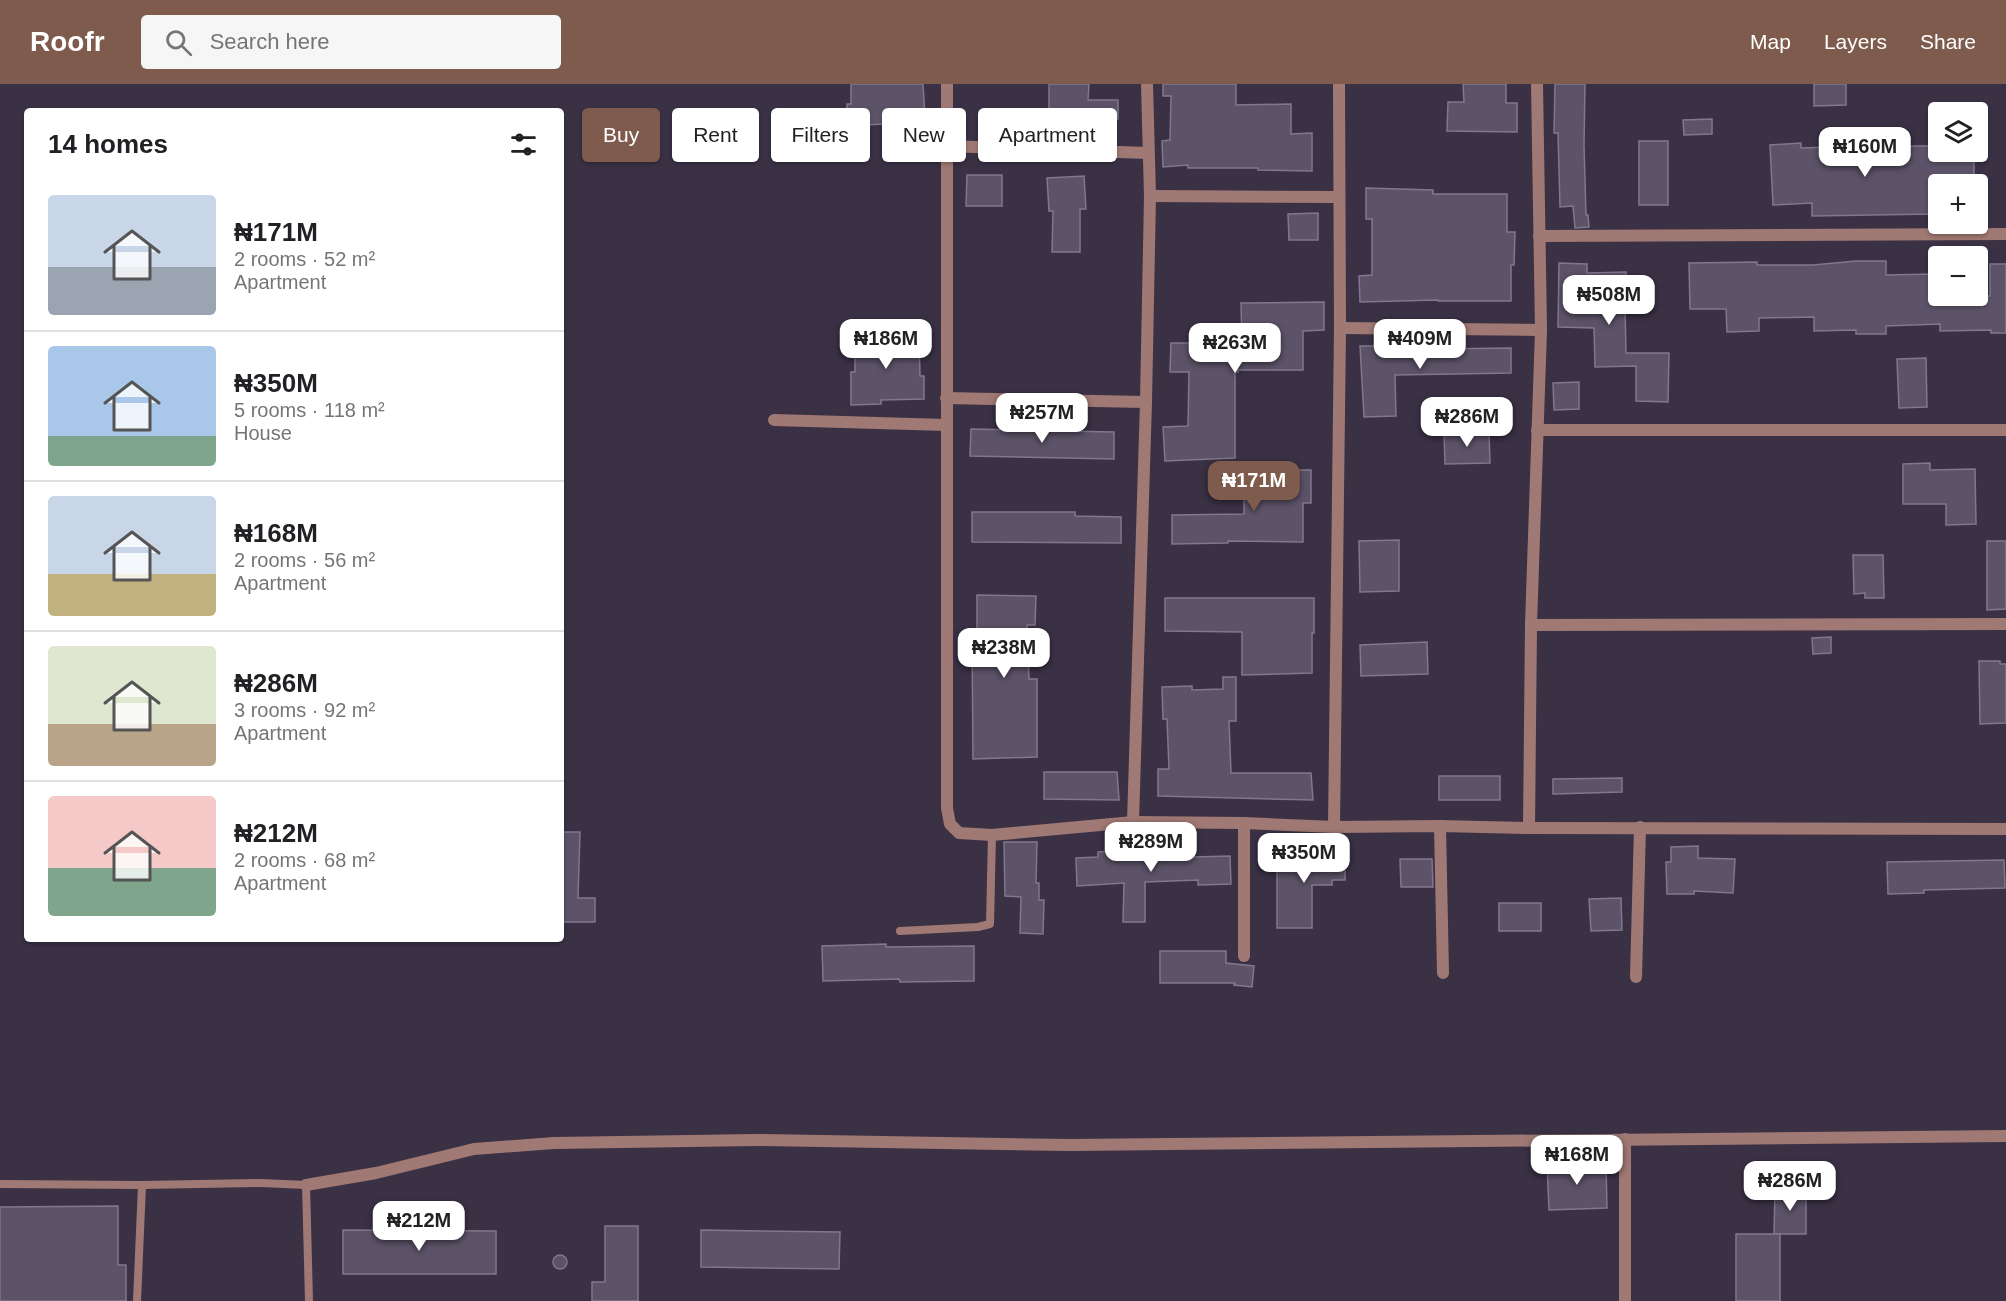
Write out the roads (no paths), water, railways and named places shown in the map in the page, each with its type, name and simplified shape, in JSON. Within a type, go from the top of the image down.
[{"type":"street","points":[[947,84],[947,108]]},
{"type":"street","points":[[1133,822],[1150,196],[1147,84]]},
{"type":"street","points":[[1334,827],[1340,328],[1339,84]]},
{"type":"street","points":[[1529,828],[1531,625],[1541,330],[1537,84]]},
{"type":"street","points":[[966,147],[1148,153]]},
{"type":"street","points":[[946,162],[947,808],[950,825],[959,833],[992,835],[1133,822],[1334,827],[2006,829]]},
{"type":"street","points":[[1150,196],[1339,197]]},
{"type":"street","points":[[1539,236],[2006,234]]},
{"type":"street","points":[[1340,328],[1541,330]]},
{"type":"street","points":[[946,398],[1146,402]]},
{"type":"street","points":[[774,420],[946,425]]},
{"type":"street","points":[[1537,430],[2006,430]]},
{"type":"street","points":[[1531,625],[2006,624]]},
{"type":"street","points":[[1244,956],[1245,823]]},
{"type":"street","points":[[1440,826],[1443,973]]},
{"type":"street","points":[[1636,977],[1640,827]]},
{"type":"street","points":[[306,1185],[376,1173],[474,1149],[554,1143],[757,1140],[1070,1145],[2006,1136]]},
{"type":"street","points":[[1625,1139],[1625,1301]]},
{"type":"lane","points":[[900,931],[978,927],[990,924],[992,835]]},
{"type":"lane","points":[[0,1184],[261,1183],[306,1185],[309,1301]]},
{"type":"lane","points":[[137,1301],[142,1185]]}]
